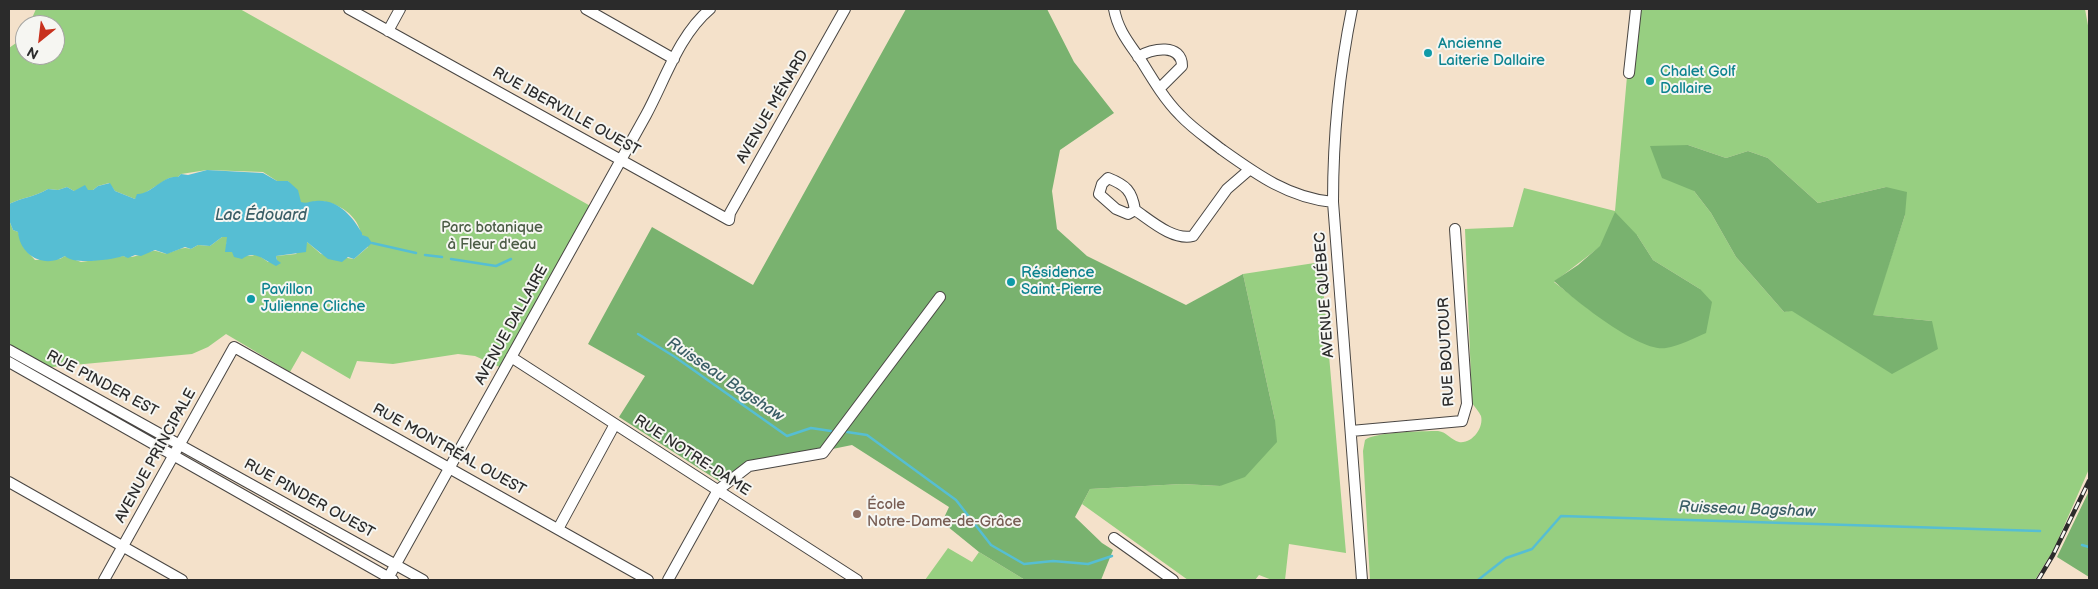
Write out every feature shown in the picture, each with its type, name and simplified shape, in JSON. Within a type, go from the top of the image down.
[{"type":"street","name":"RUE IBERVILLE OUEST","points":[[349,9],[729,220]]},
{"type":"street","points":[[388,30],[400,9]]},
{"type":"street","points":[[586,9],[674,59]]},
{"type":"street","name":"AVENUE DALLAIRE","points":[[389,579],[674,59],[692,28],[710,9]]},
{"type":"street","name":"AVENUE MÉNARD","points":[[729,220],[730,213],[845,9]]},
{"type":"street","points":[[1114,9],[1118,26],[1184,120],[1249,170],[1292,193],[1311,199],[1333,202]]},
{"type":"street","name":"AVENUE QUÉBEC","points":[[1352,9],[1337,105],[1333,202],[1362,580]]},
{"type":"street","points":[[1629,73],[1636,9]]},
{"type":"street","points":[[1138,57],[1146,52],[1168,49],[1179,55],[1182,60],[1182,66],[1160,88]]},
{"type":"street","points":[[1134,210],[1176,235],[1186,238],[1192,236],[1228,189],[1249,170]]},
{"type":"street","name":"RUE BOUTOUR","points":[[1351,431],[1462,422],[1467,404],[1455,229]]},
{"type":"street","points":[[668,580],[718,490],[749,466],[823,452],[940,297]]},
{"type":"street","name":"AVENUE PRINCIPALE","points":[[104,580],[234,347]]},
{"type":"street","name":"RUE MONTRÉAL OUEST","points":[[234,347],[648,580]]},
{"type":"street","name":"RUE PINDER EST","points":[[9,350],[180,444]]},
{"type":"street","name":"RUE NOTRE-DAME","points":[[511,357],[856,580]]},
{"type":"street","name":"RUE PINDER EST","points":[[9,362],[174,456]]},
{"type":"street","points":[[558,529],[614,424]]},
{"type":"street","name":"RUE PINDER OUEST","points":[[180,444],[423,580]]},
{"type":"street","name":"RUE PINDER OUEST","points":[[174,456],[389,579]]},
{"type":"street","points":[[9,482],[182,580]]},
{"type":"street","points":[[1114,538],[1173,580]]},
{"type":"green space","name":"Parc botanique à Fleur d'eau","points":[[36,9],[240,9],[594,208],[504,369],[475,356],[458,354],[393,364],[357,361],[350,379],[302,351],[290,372],[226,334],[208,347],[192,354],[41,368],[9,350],[9,220],[13,230],[18,232],[24,248],[35,260],[60,259],[65,256],[81,262],[123,256],[130,257],[153,251],[166,253],[182,248],[191,249],[198,245],[210,246],[222,237],[228,237],[226,246],[232,251],[245,256],[257,254],[268,262],[277,260],[276,256],[296,254],[306,241],[321,254],[354,259],[368,247],[365,237],[361,235],[356,222],[346,211],[326,202],[302,203],[288,181],[277,181],[263,172],[207,170],[181,174],[178,177],[169,178],[135,199],[115,191],[109,183],[98,186],[93,190],[74,191],[67,187],[58,190],[48,189],[9,204],[9,48],[15,44],[15,65],[65,65],[65,15],[33,15]]},
{"type":"green space","points":[[906,9],[1047,9],[1074,62],[1114,113],[1060,150],[1052,191],[1057,229],[1087,256],[1186,305],[1243,274],[1275,420],[1277,442],[1245,477],[1220,486],[1182,484],[1090,489],[1075,517],[1102,543],[1113,550],[1101,580],[1025,580],[979,552],[942,522],[949,507],[852,445],[749,466],[725,485],[619,417],[645,376],[588,344],[652,227],[753,285]]},
{"type":"green space","points":[[1633,9],[2085,9],[2089,31],[2089,469],[2054,549],[2035,580],[1370,580],[1363,451],[1365,440],[1378,435],[1438,431],[1456,441],[1464,442],[1476,434],[1481,425],[1481,416],[1472,403],[1465,229],[1513,227],[1524,188],[1615,211]],"holes":[[[1688,145],[1726,158],[1748,151],[1768,158],[1818,203],[1886,187],[1905,215],[1872,315],[1932,321],[1892,373],[1792,310],[1784,312],[1736,257],[1711,213],[1694,191]],[[1637,235],[1653,260],[1700,289],[1595,314],[1554,282],[1601,246]]]},
{"type":"green space","points":[[1688,145],[1726,158],[1748,151],[1768,158],[1818,203],[1886,187],[1907,192],[1905,215],[1873,315],[1932,321],[1938,349],[1892,374],[1792,311],[1784,312],[1736,257],[1711,213],[1694,191],[1662,178],[1650,146]]},
{"type":"green space","points":[[1615,212],[1637,235],[1653,260],[1700,289],[1712,302],[1706,333],[1681,344],[1666,348],[1640,342],[1607,323],[1554,281],[1578,265],[1600,246]]},
{"type":"green space","points":[[1321,262],[1346,553],[1289,544],[1285,580],[1272,580],[1259,575],[1255,580],[1188,580],[1082,504],[1090,489],[1182,484],[1220,486],[1275,420],[1243,274]]},
{"type":"green space","points":[[2089,491],[2089,577],[2057,557]]},
{"type":"green space","points":[[948,548],[972,562],[979,552],[1025,580],[925,580]]},
{"type":"water","name":"Lac Édouard","points":[[207,170],[263,173],[277,181],[288,181],[298,190],[301,202],[324,201],[344,210],[354,221],[362,235],[368,237],[372,243],[354,259],[348,257],[342,262],[328,259],[307,242],[306,252],[276,256],[277,260],[281,263],[276,266],[255,255],[246,256],[242,259],[234,257],[232,252],[225,252],[227,237],[222,237],[210,246],[198,245],[191,249],[185,247],[167,254],[155,250],[141,256],[135,255],[128,258],[123,256],[84,261],[69,259],[65,256],[50,261],[35,258],[28,254],[23,248],[18,232],[13,230],[9,220],[9,204],[48,189],[58,190],[67,187],[74,191],[85,185],[88,190],[93,190],[98,186],[110,183],[115,191],[135,199],[137,194],[147,191],[167,179],[178,177],[181,174],[188,175]]},
{"type":"waterway","name":"Ruisseau Bagshaw","points":[[372,243],[416,253]]},
{"type":"waterway","name":"Ruisseau Bagshaw","points":[[425,255],[442,257]]},
{"type":"waterway","name":"Ruisseau Bagshaw","points":[[451,259],[496,266],[511,259]]},
{"type":"waterway","name":"Ruisseau Bagshaw","points":[[638,334],[675,357],[787,436],[811,428],[831,431]]},
{"type":"waterway","name":"Ruisseau Bagshaw","points":[[847,432],[867,435],[956,500],[991,545],[1024,564],[1053,561],[1088,564],[1112,556]]},
{"type":"waterway","name":"Ruisseau Bagshaw","points":[[1478,580],[1506,558],[1532,549],[1561,516],[2040,531]]},
{"type":"waterway","name":"Ruisseau Bagshaw","points":[[2082,545],[2089,547]]},
{"type":"railway","points":[[2038,580],[2053,555],[2089,481]]},
{"type":"place","name":"Ancienne Laiterie Dallaire","points":[[1428,53]]},
{"type":"place","name":"Chalet Golf Dallaire","points":[[1650,81]]},
{"type":"place","name":"Résidence Saint-Pierre","points":[[1011,282]]},
{"type":"place","name":"Pavillon Julienne Cliche","points":[[251,299]]},
{"type":"place","name":"École Notre-Dame-de-Grâce","points":[[857,514]]}]
